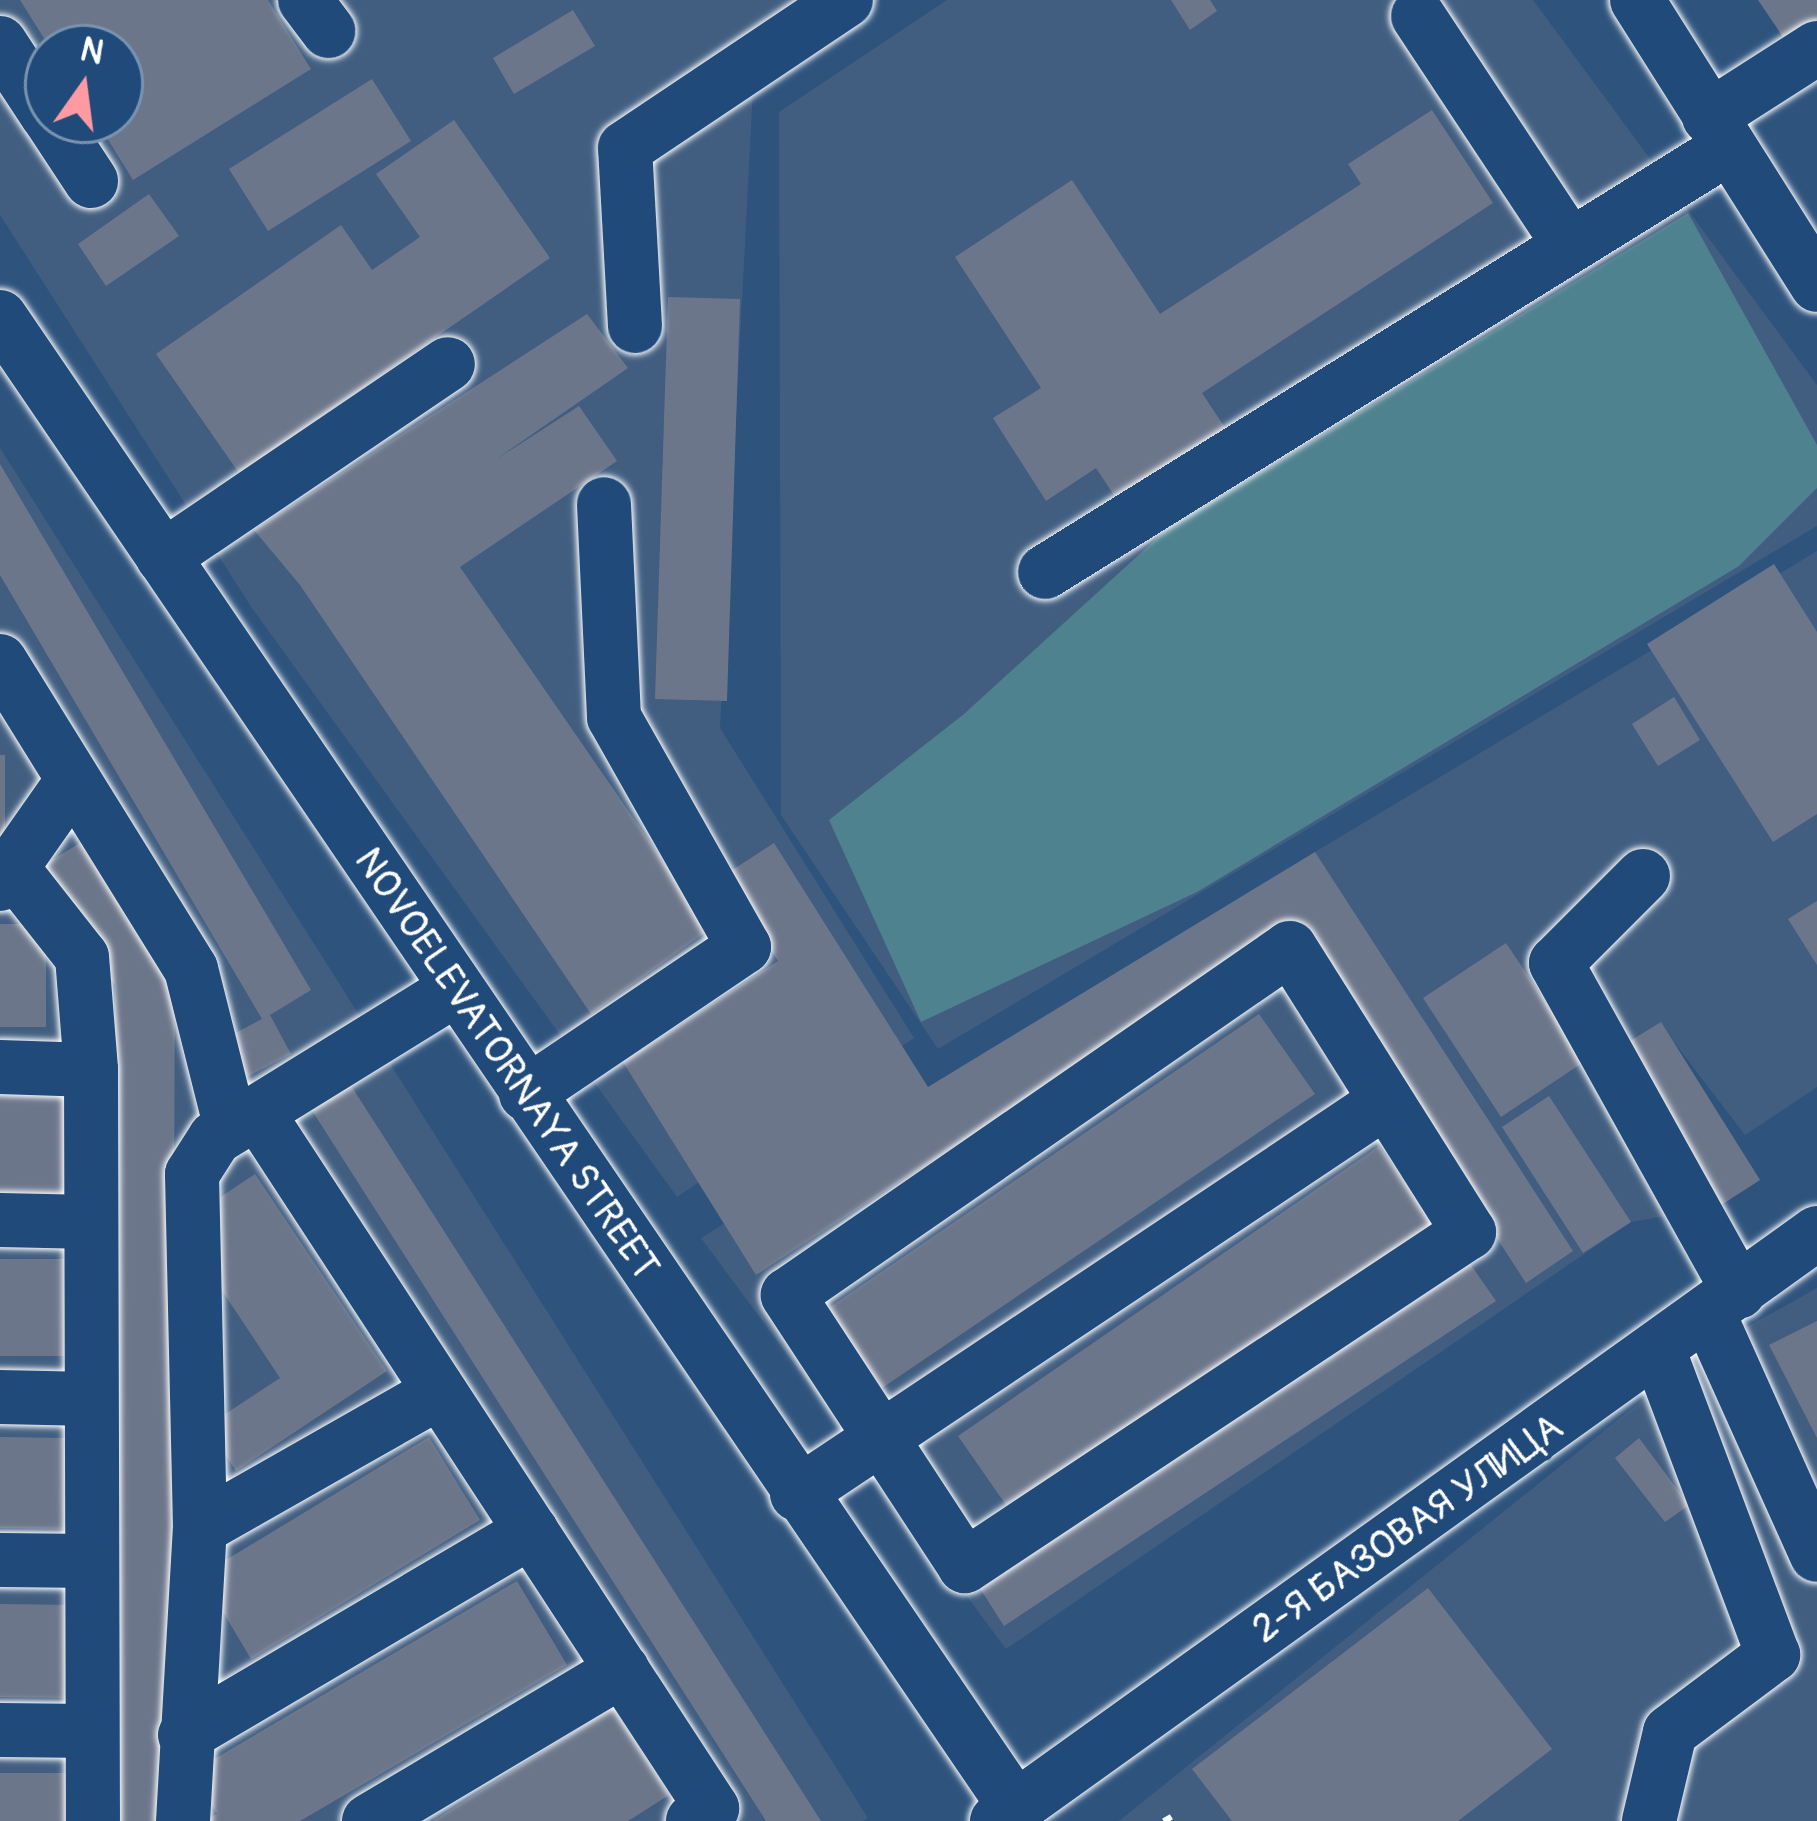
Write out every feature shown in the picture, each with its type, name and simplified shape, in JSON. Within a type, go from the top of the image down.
[{"type":"street","points":[[635,326],[625,148],[847,0]]},
{"type":"street","points":[[1651,5],[1718,133],[1817,285]]},
{"type":"street","points":[[1418,16],[1568,243]]},
{"type":"street","points":[[0,43],[24,80]]},
{"type":"street","points":[[1046,572],[1568,243],[1718,133],[1817,48]]},
{"type":"street","points":[[66,144],[91,181]]},
{"type":"street","name":"NOVOELEVATORNAYA STREET","points":[[0,317],[797,1494],[1007,1815]]},
{"type":"street","points":[[163,557],[448,364]]},
{"type":"street","points":[[526,1094],[744,947],[614,717],[604,504]]},
{"type":"street","points":[[0,662],[17,717],[73,780],[191,969],[244,1120],[439,1392],[712,1808],[693,1821]]},
{"type":"street","points":[[73,780],[7,878],[82,958],[92,1070],[92,1821]]},
{"type":"street","points":[[1643,876],[1556,963],[1724,1303],[1817,1555]]},
{"type":"street","points":[[1290,948],[1469,1232],[965,1566],[880,1439],[788,1295],[1290,948]]},
{"type":"street","points":[[183,1821],[200,1528],[193,1174],[214,1138],[456,989]]},
{"type":"street","points":[[0,1067],[92,1070]]},
{"type":"street","points":[[797,1494],[1386,1101]]},
{"type":"street","points":[[0,1220],[91,1222]]},
{"type":"street","name":"2-Я БАЗОВАЯ УЛИЦА","points":[[1007,1815],[1659,1351],[1817,1233]]},
{"type":"street","points":[[1649,1821],[1670,1732],[1773,1655],[1659,1351]]},
{"type":"street","points":[[200,1528],[439,1392]]},
{"type":"street","points":[[0,1397],[91,1399]]},
{"type":"street","points":[[185,1735],[530,1531]]},
{"type":"street","points":[[0,1560],[91,1561]]},
{"type":"street","points":[[369,1821],[622,1670]]},
{"type":"street","points":[[0,1730],[90,1731]]},
{"type":"shaded area","points":[[0,0],[880,0],[753,88],[720,728],[914,1038],[677,1197],[252,608],[0,215]]},
{"type":"shaded area","points":[[947,0],[1533,0],[1817,385],[1817,526],[938,1049],[781,815],[779,112]]},
{"type":"shaded area","points":[[0,448],[868,1818],[0,1821]]},
{"type":"shaded area","points":[[1817,551],[1817,1087],[1745,1135],[1673,1041],[1760,1180],[1718,1207],[1631,1222],[1006,1649],[701,1238],[1315,852]]},
{"type":"shaded area","points":[[1817,1288],[1817,1821],[1119,1821],[1702,1352]]},
{"type":"green space","points":[[1688,213],[1817,445],[1817,488],[1739,566],[1197,892],[921,1022],[829,820],[964,714],[1166,530]]},
{"type":"building","points":[[20,0],[268,0],[311,69],[133,180],[111,144],[144,144],[144,24],[35,24]]},
{"type":"building","points":[[1171,0],[1210,0],[1217,11],[1190,30]]},
{"type":"building","points":[[1758,0],[1817,0],[1817,19],[1785,40]]},
{"type":"building","points":[[573,10],[595,46],[514,94],[493,58]]},
{"type":"building","points":[[372,79],[411,141],[268,231],[229,169]]},
{"type":"building","points":[[1432,110],[1493,203],[1202,393],[1232,438],[1123,509],[1096,468],[1046,501],[993,418],[1041,388],[955,257],[1072,180],[1160,314],[1361,184],[1348,164]]},
{"type":"building","points":[[454,120],[550,258],[239,473],[156,354],[341,225],[372,270],[420,237],[376,174]]},
{"type":"building","points":[[149,194],[179,236],[106,286],[78,244]]},
{"type":"building","points":[[668,297],[740,299],[727,701],[655,699]]},
{"type":"building","points":[[587,314],[628,368],[495,460],[579,406],[617,461],[460,567],[710,929],[591,1014],[300,585],[254,530]]},
{"type":"building","points":[[0,464],[311,990],[270,1015],[291,1054],[245,1078],[224,1039],[262,1019],[0,575]]},
{"type":"building","points":[[1774,564],[1817,632],[1817,814],[1773,842],[1647,644]]},
{"type":"building","points":[[1674,697],[1700,740],[1658,766],[1632,724]]},
{"type":"building","points":[[0,755],[5,755],[5,852],[0,852]]},
{"type":"building","points":[[87,839],[175,984],[171,1821],[116,1821],[115,985],[40,867]]},
{"type":"building","points":[[774,843],[928,1087],[1315,852],[1573,1251],[1526,1283],[1294,926],[756,1275],[623,1062],[778,961],[723,876]]},
{"type":"building","points":[[1817,901],[1817,965],[1788,919]]},
{"type":"building","points":[[0,924],[46,924],[46,1027],[0,1027]]},
{"type":"building","points":[[1506,943],[1585,1061],[1501,1117],[1423,998]]},
{"type":"building","points":[[1259,1014],[1315,1094],[882,1388],[827,1309]]},
{"type":"building","points":[[1661,1022],[1760,1180],[1718,1207],[1617,1049]]},
{"type":"building","points":[[343,1073],[821,1821],[766,1821],[304,1098]]},
{"type":"building","points":[[0,1094],[76,1095],[74,1194],[0,1193]]},
{"type":"building","points":[[1549,1096],[1631,1222],[1583,1253],[1502,1127]]},
{"type":"building","points":[[1379,1146],[1436,1227],[1015,1518],[958,1436]]},
{"type":"building","points":[[255,1174],[387,1371],[236,1471],[207,1426],[280,1378],[209,1271],[216,1200]]},
{"type":"building","points":[[1462,1252],[1496,1301],[1004,1626],[976,1582]]},
{"type":"building","points":[[0,1259],[74,1259],[74,1356],[0,1356]]},
{"type":"building","points":[[1817,1321],[1817,1438],[1769,1345]]},
{"type":"building","points":[[0,1437],[70,1438],[69,1529],[0,1528]]},
{"type":"building","points":[[429,1437],[480,1520],[251,1659],[201,1575]]},
{"type":"building","points":[[1639,1438],[1689,1505],[1665,1522],[1615,1458]]},
{"type":"building","points":[[517,1581],[567,1665],[300,1821],[205,1821],[217,1814],[192,1772]]},
{"type":"building","points":[[1428,1588],[1552,1749],[1458,1821],[1232,1821],[1192,1769]]},
{"type":"building","points":[[0,1604],[75,1605],[73,1698],[0,1697]]},
{"type":"building","points":[[613,1707],[669,1795],[628,1821],[433,1821]]},
{"type":"building","points":[[0,1773],[66,1773],[65,1821],[0,1821]]},
{"type":"railway","points":[[1166,1816],[1169,1821]]}]
